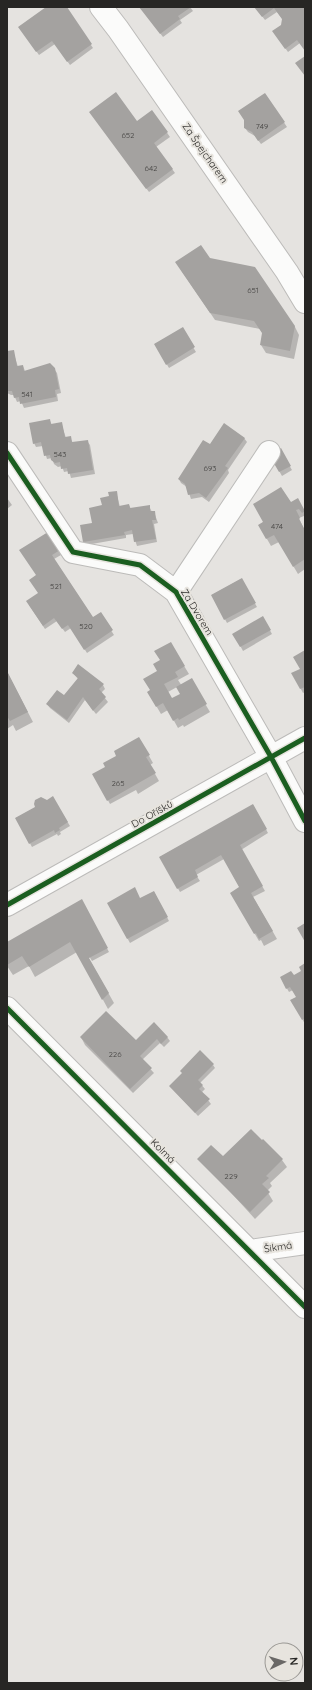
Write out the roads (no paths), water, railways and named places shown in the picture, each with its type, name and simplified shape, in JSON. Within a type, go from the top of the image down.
[{"type":"street","name":"Za Špejcharem","points":[[101,7],[123,36],[287,272],[305,302]]},
{"type":"street","name":"Za Dvorem","points":[[176,592],[269,452]]},
{"type":"street","name":"Za Dvorem","points":[[7,453],[73,552],[140,565],[176,592],[271,757],[305,821]]},
{"type":"street","name":"Do Oříšků","points":[[7,905],[305,738]]},
{"type":"street","name":"Kolmá","points":[[7,1008],[305,1307]]},
{"type":"street","name":"Šikmá","points":[[250,1251],[305,1243]]}]
